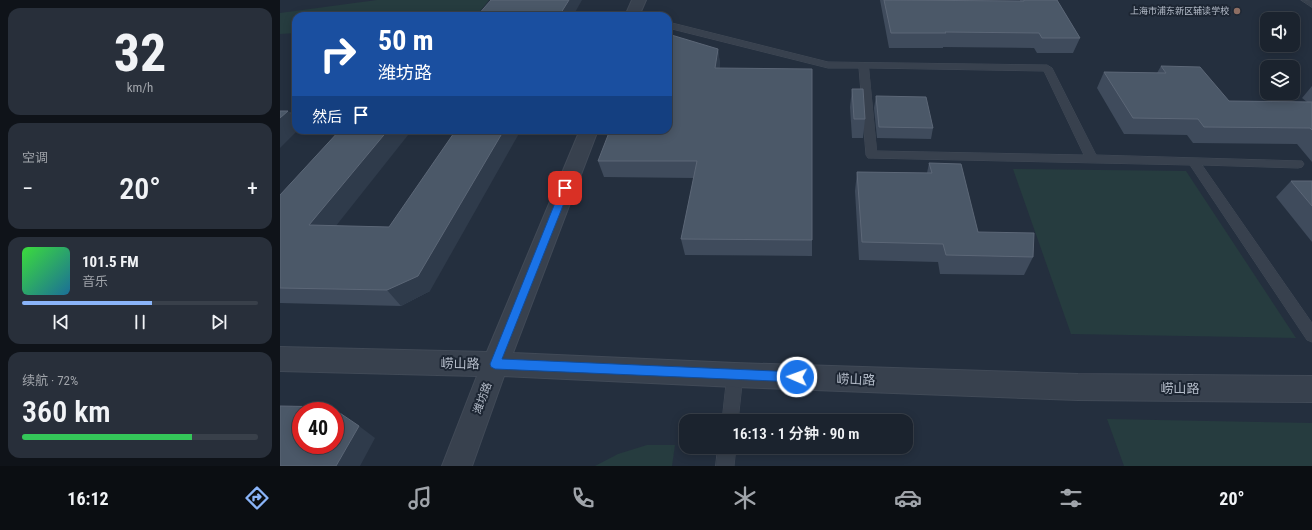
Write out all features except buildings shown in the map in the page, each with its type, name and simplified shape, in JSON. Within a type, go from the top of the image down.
[{"type":"street","points":[[634,12],[638,0]]},
{"type":"street","name":"潍坊路","points":[[457,466],[495,364],[587,134]]},
{"type":"street","name":"崂山路","points":[[280,359],[495,364],[735,375],[1078,387],[1312,389]]},
{"type":"lane","points":[[1305,0],[1312,5]]},
{"type":"lane","points":[[672,26],[828,65],[1047,68],[1092,159]]},
{"type":"lane","points":[[864,66],[872,155],[1298,164]]},
{"type":"lane","points":[[280,116],[292,116]]},
{"type":"lane","points":[[1193,161],[1312,335]]},
{"type":"lane","points":[[731,414],[735,375]]},
{"type":"lane","points":[[725,466],[726,454]]},
{"type":"green space","points":[[377,0],[489,0],[479,12],[292,12],[292,33],[280,34],[280,13]]},
{"type":"green space","points":[[1013,169],[1186,171],[1296,338],[1071,334]]},
{"type":"green space","points":[[1107,419],[1312,423],[1312,466],[1124,466]]},
{"type":"green space","points":[[647,445],[675,445],[672,466],[595,466],[618,454]]},
{"type":"place","name":"上海市浦东新区辅读学校","points":[[1237,11]]},
{"type":"route","points":[[565,188],[495,364],[797,377]]}]
